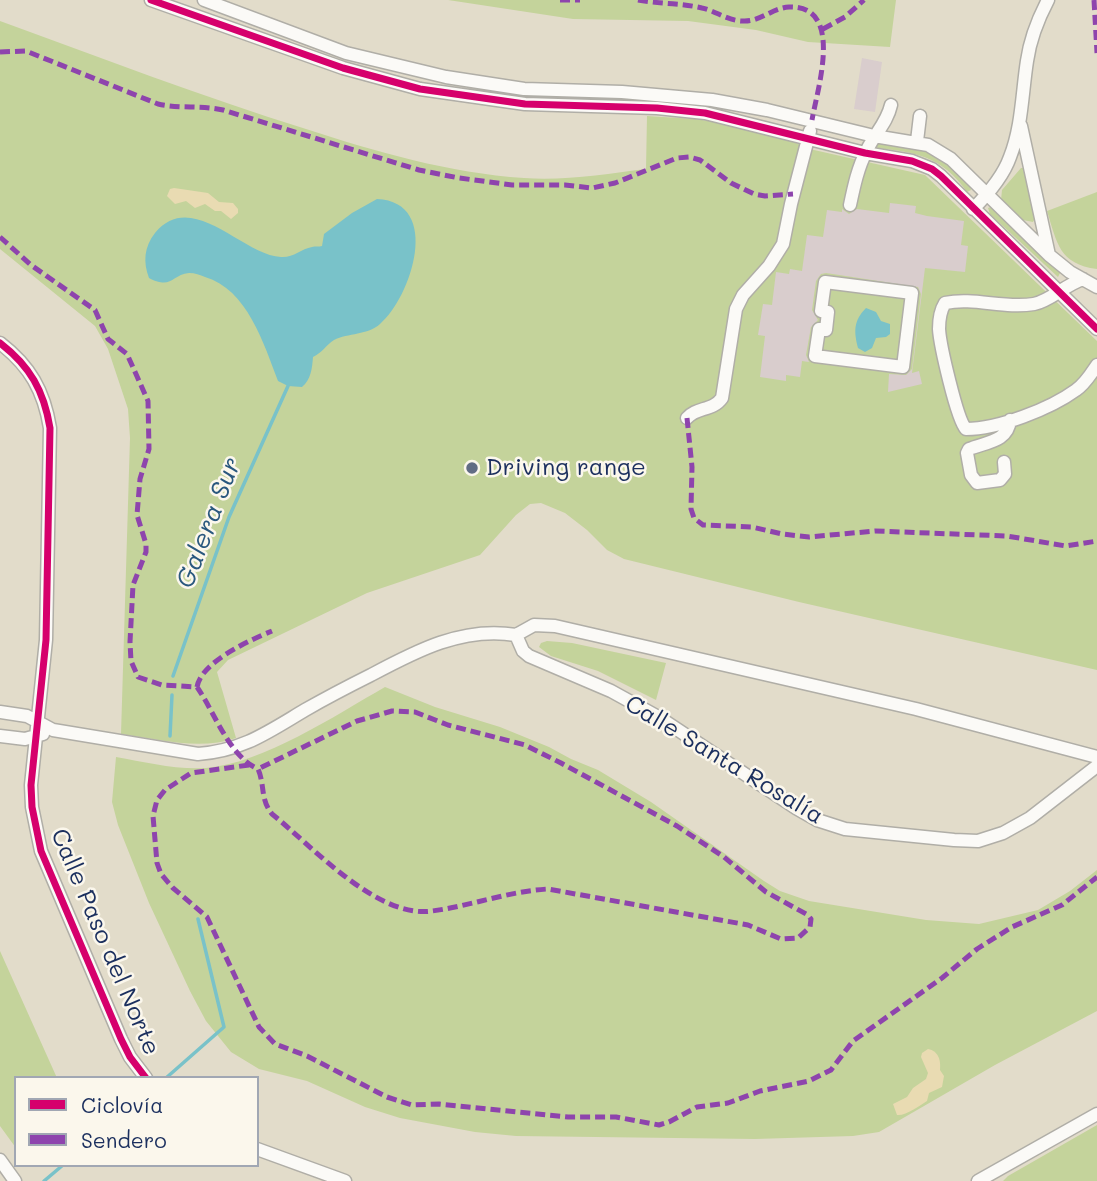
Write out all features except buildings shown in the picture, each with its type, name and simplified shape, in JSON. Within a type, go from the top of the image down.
[{"type":"street","points":[[151,0],[343,68],[420,89],[525,104],[657,108],[705,113],[865,153],[912,161],[932,169],[1097,329]]},
{"type":"street","points":[[204,0],[346,53],[446,77],[524,89],[622,92],[712,100],[812,120],[874,136],[917,141],[944,153],[1049,256],[1097,288]]},
{"type":"street","points":[[973,209],[987,195],[1010,157],[1020,117],[1027,58],[1033,35],[1048,0]]},
{"type":"street","points":[[850,205],[865,153],[874,136],[883,127],[891,105]]},
{"type":"street","points":[[917,141],[920,116]]},
{"type":"street","points":[[1020,117],[1049,256]]},
{"type":"street","points":[[687,418],[693,412],[715,405],[722,398],[736,309],[743,295],[783,244],[790,204],[812,120]]},
{"type":"street","points":[[1083,279],[1035,303],[945,303],[939,317],[939,334],[963,427],[969,430],[1025,415],[1077,390],[1097,365]]},
{"type":"street","points":[[825,282],[912,293],[903,367],[815,356],[818,329],[826,330],[828,312],[821,311],[825,282]]},
{"type":"street","name":"Calle Paso del Norte","points":[[0,343],[20,360],[40,388],[50,428],[46,640],[31,785],[35,827],[41,851],[121,1039],[144,1076]]},
{"type":"street","points":[[1004,463],[1005,474],[1000,480],[977,483],[971,475],[967,453],[969,449],[1003,436],[1008,432],[1010,420]]},
{"type":"street","points":[[0,736],[25,739],[37,729],[53,730],[198,754],[219,752],[251,742],[422,648],[481,633],[516,635],[534,625],[555,626],[916,709],[1097,757]]},
{"type":"street","name":"Calle Santa Rosalía","points":[[516,635],[523,651],[529,656],[611,691],[660,718],[796,808],[817,820],[845,829],[978,841],[1003,833],[1030,818],[1097,766]]},
{"type":"street","points":[[0,712],[27,716],[37,729]]},
{"type":"street","points":[[978,1181],[1097,1114]]},
{"type":"street","points":[[259,1150],[345,1181]]},
{"type":"street","points":[[0,1160],[15,1181]]},
{"type":"green space","points":[[448,0],[896,0],[890,47],[808,42],[756,30],[688,21],[573,19]]},
{"type":"green space","points":[[0,21],[267,117],[386,153],[468,171],[554,179],[646,169],[647,116],[696,119],[733,125],[775,135],[814,150],[925,175],[1097,341],[1097,670],[624,559],[607,550],[565,513],[541,503],[530,504],[516,515],[480,555],[367,593],[228,660],[217,672],[236,738],[193,744],[121,734],[130,438],[128,409],[108,349],[95,326],[0,249]]},
{"type":"green space","points":[[882,142],[935,151],[971,190],[967,192],[948,170],[927,158],[876,148]]},
{"type":"green space","points":[[1021,168],[1025,168],[1037,215],[1033,222],[1023,220],[1001,200],[1002,190]]},
{"type":"green space","points":[[1097,192],[1097,269],[1067,257],[1057,242],[1047,211]]},
{"type":"green space","points":[[993,206],[1061,271],[1058,277],[990,214],[988,208]]},
{"type":"green space","points":[[547,641],[572,643],[666,663],[656,700],[598,671],[551,656],[539,647]]},
{"type":"green space","points":[[385,687],[435,707],[500,727],[598,770],[651,802],[780,891],[809,901],[926,920],[979,924],[1038,910],[1070,891],[1097,870],[1097,1011],[995,1065],[879,1132],[853,1136],[755,1139],[516,1136],[475,1132],[400,1118],[365,1107],[307,1081],[259,1069],[231,1052],[206,1021],[149,903],[118,825],[112,802],[116,757],[183,768],[228,764],[275,748]]},
{"type":"green space","points":[[0,951],[56,1076],[14,1076],[14,1145],[0,1126]]},
{"type":"green space","points":[[1097,1125],[1097,1181],[1003,1181],[1008,1176]]},
{"type":"sand","points":[[170,189],[208,193],[219,202],[233,203],[238,213],[231,219],[205,204],[195,208],[186,201],[175,204],[167,196]]},
{"type":"sand","points":[[928,1049],[938,1057],[944,1076],[942,1087],[929,1093],[927,1101],[916,1108],[897,1115],[893,1104],[907,1097],[913,1088],[926,1079],[928,1073],[921,1057]]},
{"type":"water","points":[[377,199],[397,204],[410,216],[415,233],[415,253],[410,274],[402,294],[380,324],[370,330],[331,342],[313,357],[309,377],[302,387],[288,386],[278,381],[252,320],[243,305],[220,283],[191,273],[162,283],[149,278],[145,260],[147,249],[155,233],[169,221],[185,217],[201,220],[266,254],[285,257],[322,246],[324,234]]},
{"type":"water","points":[[866,308],[876,312],[881,321],[890,324],[890,334],[876,338],[872,348],[865,352],[858,348],[855,332],[859,317]]},
{"type":"waterway","name":"Galera Sur","points":[[173,676],[229,517],[288,386]]},
{"type":"waterway","name":"Galera Sur","points":[[170,736],[172,695]]},
{"type":"waterway","name":"Galera Sur","points":[[168,1076],[224,1027],[198,919]]},
{"type":"waterway","name":"Galera Sur","points":[[44,1181],[61,1167]]},
{"type":"marked path","points":[[560,0],[580,0]]},
{"type":"marked path","points":[[638,0],[694,6],[743,21],[783,8],[806,10],[817,20],[822,34],[823,52],[812,120]]},
{"type":"marked path","points":[[823,29],[845,17],[864,0]]},
{"type":"marked path","points":[[1094,0],[1097,53]]},
{"type":"marked path","points":[[0,52],[26,51],[158,104],[223,110],[419,170],[459,178],[512,185],[592,188],[615,183],[677,158],[689,157],[700,160],[731,183],[754,194],[793,194]]},
{"type":"marked path","points":[[0,237],[31,265],[95,310],[108,339],[127,354],[148,401],[149,449],[140,479],[137,515],[146,552],[133,585],[130,642],[131,661],[138,677],[162,685],[197,687],[231,744],[248,763],[258,769],[266,803],[272,814],[326,861],[368,892],[389,904],[411,910],[432,911],[548,889],[748,925],[781,939],[798,938],[810,927],[811,919],[808,915],[766,892],[724,857],[677,826],[525,745],[448,725],[415,712],[392,711],[357,721],[258,769]]},
{"type":"marked path","points":[[687,418],[692,467],[691,509],[694,518],[703,525],[752,527],[809,537],[875,531],[1007,536],[1066,546],[1097,541]]},
{"type":"marked path","points":[[197,687],[200,678],[217,661],[240,646],[272,631]]},
{"type":"marked path","points":[[249,765],[191,773],[165,790],[157,800],[153,816],[157,863],[161,874],[207,917],[259,1027],[275,1044],[307,1056],[387,1097],[412,1105],[439,1104],[568,1117],[616,1117],[659,1125],[697,1107],[728,1103],[760,1091],[809,1081],[831,1070],[853,1041],[942,978],[977,949],[1012,927],[1062,905],[1097,877]]},
{"type":"cycle path","points":[[151,0],[343,68],[420,89],[525,104],[657,108],[705,113],[865,153],[912,161],[941,176],[1097,329]]},
{"type":"cycle path","points":[[0,343],[20,361],[34,380],[44,402],[50,428],[46,640],[31,785],[32,807],[41,851],[121,1039],[144,1076]]},
{"type":"place","name":"Driving range","points":[[472,468]]}]
